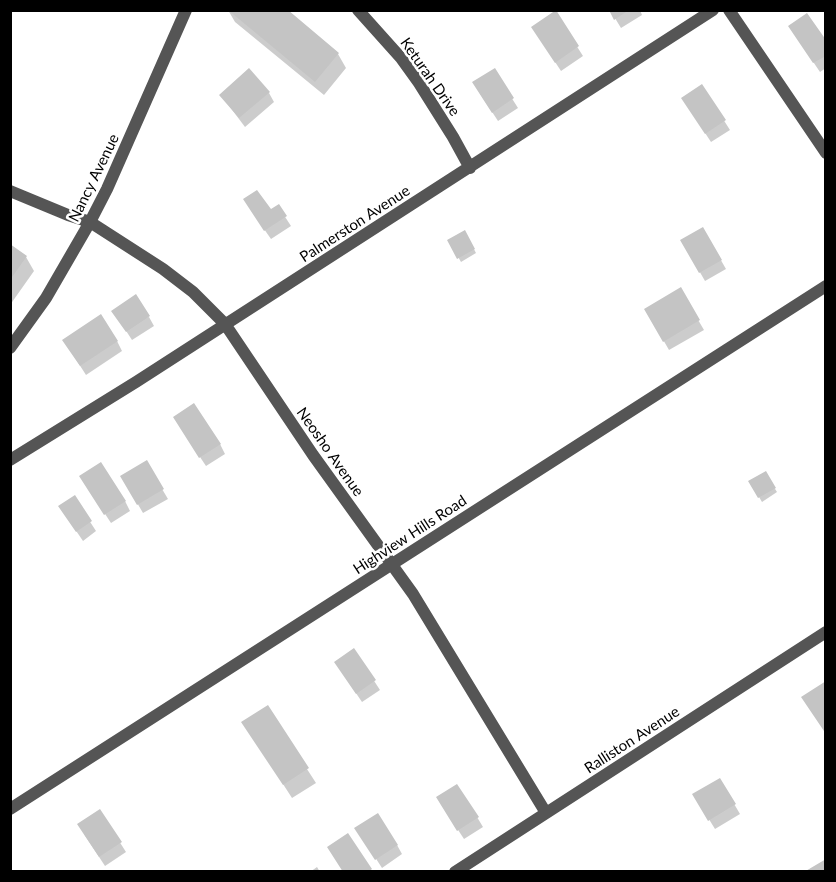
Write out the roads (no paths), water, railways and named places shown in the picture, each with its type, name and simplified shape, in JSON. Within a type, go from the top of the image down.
[{"type":"street","name":"Nancy Avenue","points":[[10,348],[46,298],[90,222],[107,189],[186,10]]},
{"type":"street","name":"Keturah Drive","points":[[358,10],[419,82],[470,168]]},
{"type":"street","name":"Palmerston Avenue","points":[[10,460],[714,10]]},
{"type":"street","points":[[729,10],[825,153]]},
{"type":"street","name":"Neosho Avenue","points":[[10,191],[90,222],[163,269],[193,292],[225,324],[313,455],[413,594],[546,813]]},
{"type":"street","name":"Highview Hills Road","points":[[10,809],[825,286]]},
{"type":"street","name":"Ralliston Avenue","points":[[455,872],[825,632]]}]
